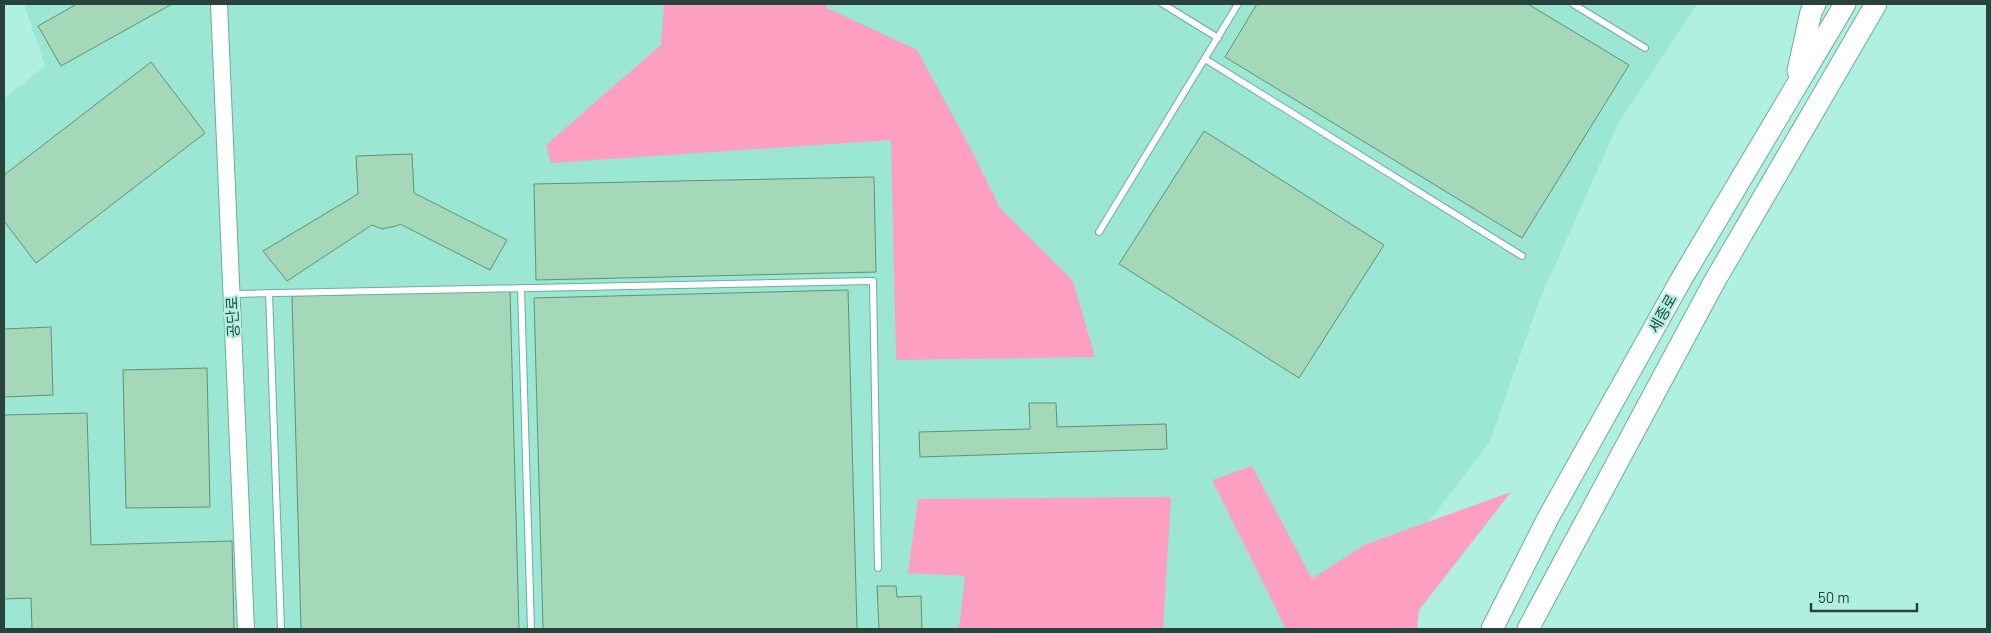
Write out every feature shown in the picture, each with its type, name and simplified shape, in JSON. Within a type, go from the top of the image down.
[{"type":"highway","points":[[1793,91],[1811,12],[1815,4]]},
{"type":"highway","name":"세종로","points":[[1492,629],[1548,518],[1677,287],[1846,4]]},
{"type":"highway","name":"세종로","points":[[1528,629],[1713,284],[1876,4]]},
{"type":"street","name":"공단로","points":[[219,4],[246,629]]},
{"type":"lane","points":[[1162,4],[1218,38]]},
{"type":"lane","points":[[1099,232],[1238,4]]},
{"type":"lane","points":[[1573,4],[1645,48]]},
{"type":"lane","points":[[1204,59],[1522,256]]},
{"type":"lane","points":[[231,294],[873,281],[878,568]]},
{"type":"lane","points":[[521,288],[532,629]]},
{"type":"lane","points":[[269,293],[281,629]]},
{"type":"shaded area","points":[[24,4],[1697,4],[1619,122],[1539,301],[1490,441],[1347,629],[4,629],[4,99],[45,66]]},
{"type":"shaded area","points":[[664,4],[825,4],[827,8],[917,50],[970,147],[1000,208],[1073,281],[1095,357],[896,360],[891,140],[551,163],[546,145],[661,45]]},
{"type":"shaded area","points":[[1252,466],[1312,579],[1364,545],[1511,492],[1419,610],[1417,629],[1286,629],[1212,480]]},
{"type":"shaded area","points":[[1171,497],[1163,629],[959,629],[965,576],[908,573],[918,499]]},
{"type":"building","points":[[77,4],[172,4],[61,66],[38,26]]},
{"type":"building","points":[[1257,4],[1528,4],[1629,65],[1522,238],[1225,57]]},
{"type":"building","points":[[151,62],[205,133],[36,263],[4,221],[4,175]]},
{"type":"building","points":[[1204,131],[1384,245],[1299,378],[1119,264]]},
{"type":"building","points":[[412,154],[414,193],[507,240],[490,270],[400,224],[382,229],[372,225],[287,281],[263,251],[358,194],[356,156]]},
{"type":"building","points":[[874,177],[876,272],[536,280],[534,184]]},
{"type":"building","points":[[848,290],[857,629],[543,629],[534,298]]},
{"type":"building","points":[[510,291],[519,629],[301,629],[292,296]]},
{"type":"building","points":[[51,327],[53,395],[4,397],[4,329]]},
{"type":"building","points":[[207,368],[210,507],[126,508],[123,370]]},
{"type":"building","points":[[1029,403],[1056,403],[1057,427],[1166,424],[1167,449],[920,457],[919,432],[1030,429]]},
{"type":"building","points":[[87,413],[91,545],[232,541],[234,629],[32,629],[31,598],[4,599],[4,415]]},
{"type":"building","points":[[877,586],[896,586],[897,597],[921,596],[922,629],[879,629]]}]
